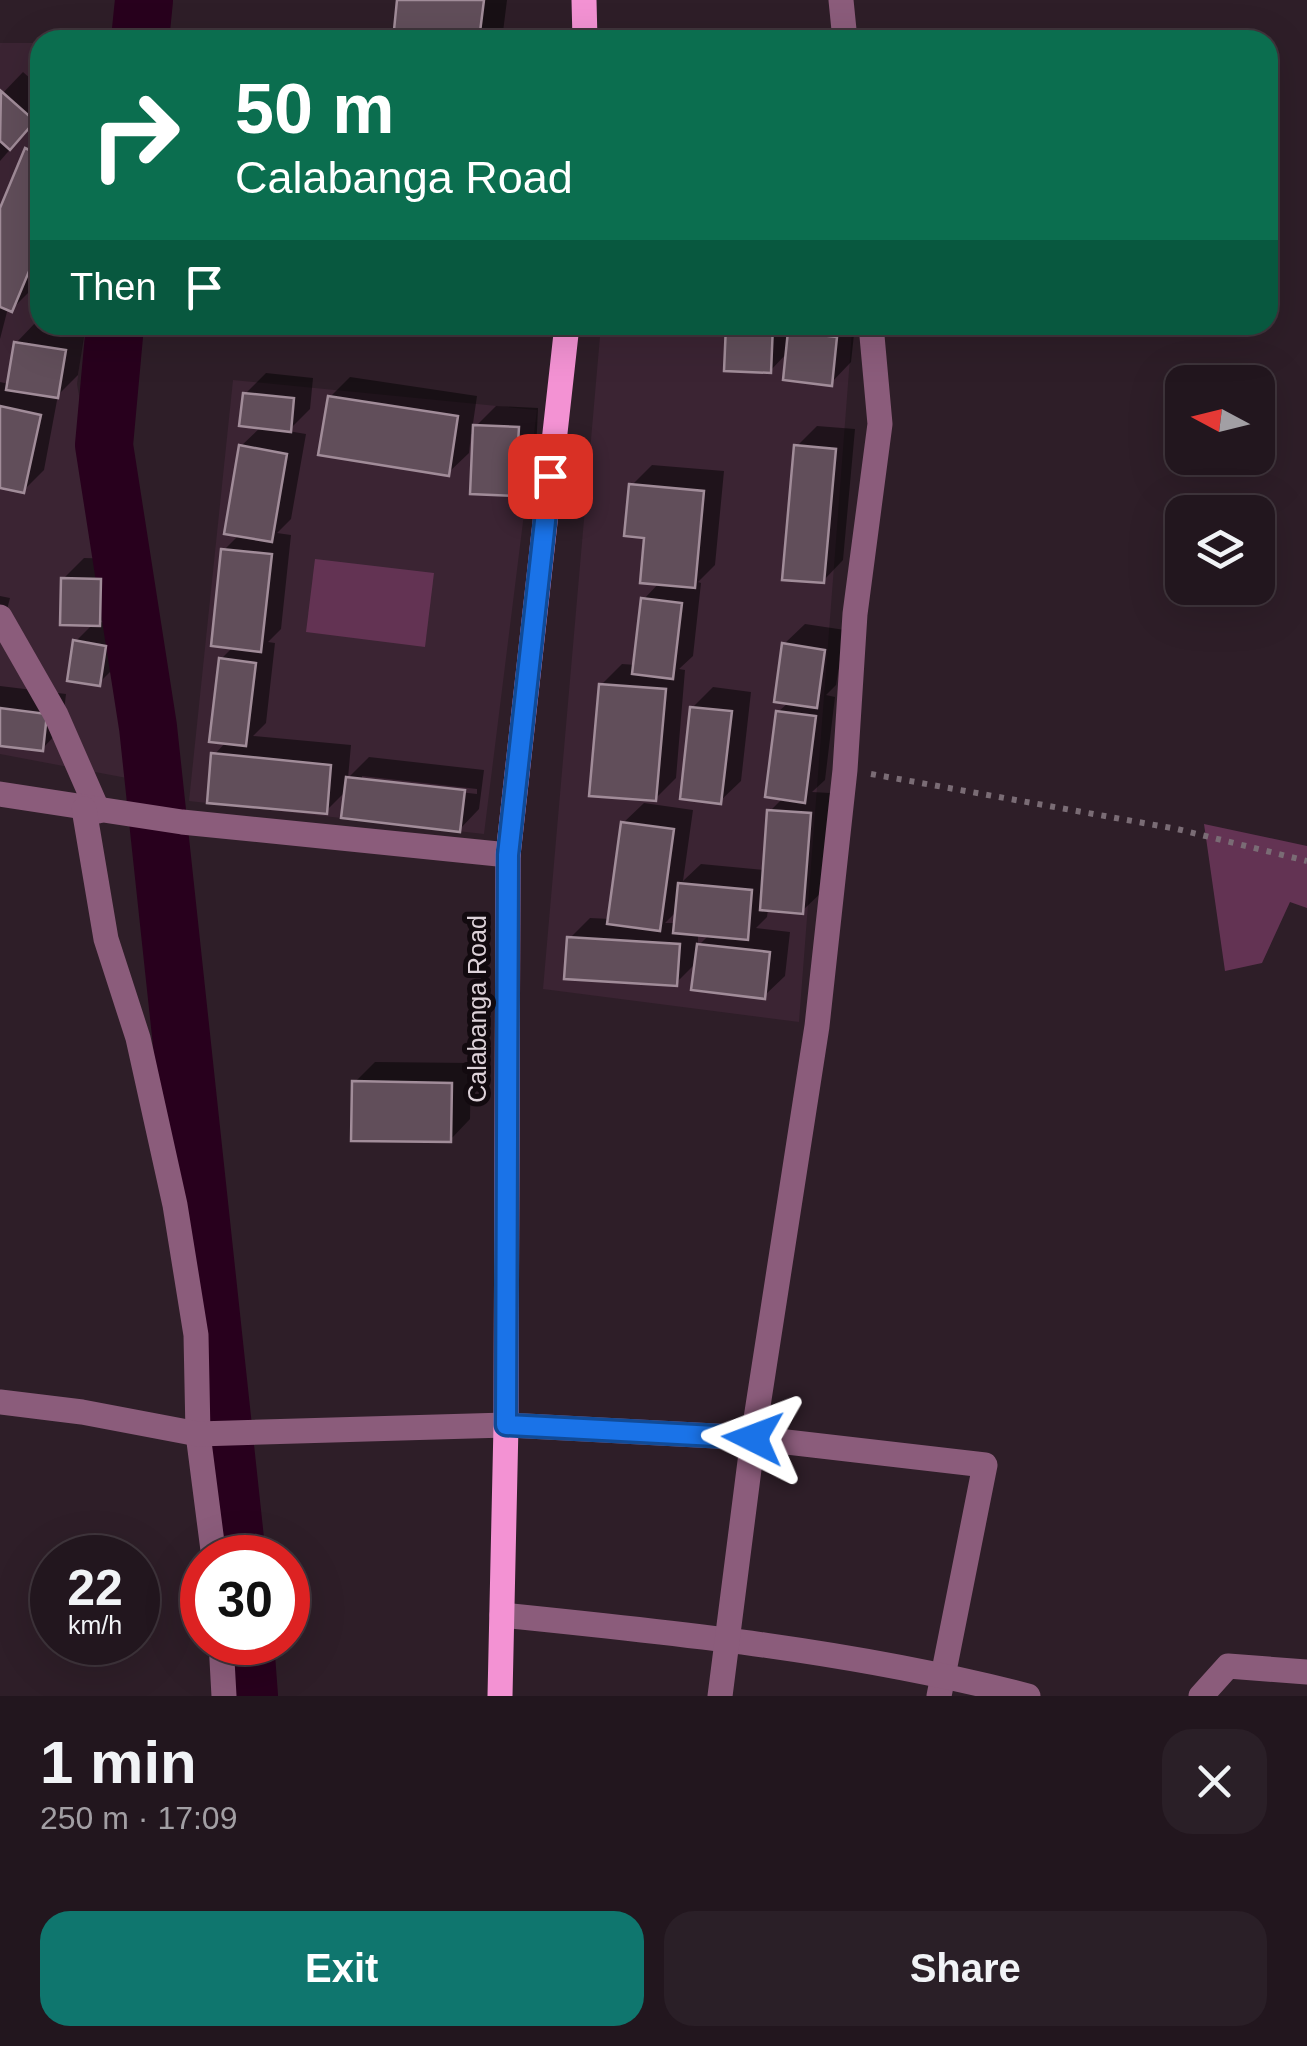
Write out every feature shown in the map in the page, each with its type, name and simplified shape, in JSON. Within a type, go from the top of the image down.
[{"type":"main road","points":[[584,0],[585,30]]},
{"type":"main road","name":"Calabanga Road","points":[[500,1696],[506,1425],[508,855],[566,335]]},
{"type":"street","points":[[841,0],[844,30]]},
{"type":"street","points":[[720,1696],[753,1438],[817,1026],[845,770],[855,614],[880,424],[872,335]]},
{"type":"street","points":[[0,617],[56,715],[91,810],[106,939],[138,1038],[175,1205],[196,1335],[212,1535]]},
{"type":"street","points":[[0,794],[182,822],[508,855]]},
{"type":"street","points":[[0,1402],[203,1434],[506,1425],[753,1438],[984,1464],[941,1685]]},
{"type":"street","points":[[502,1615],[726,1637],[941,1685],[1028,1696]]},
{"type":"street","points":[[222,1665],[224,1696]]},
{"type":"street","points":[[1201,1696],[1228,1666],[1307,1672]]},
{"type":"path","points":[[845,770],[1177,829],[1307,861]]},
{"type":"shaded area","points":[[0,43],[30,43],[30,335],[84,335],[77,384],[148,782],[0,754]]},
{"type":"shaded area","points":[[600,335],[852,335],[799,1022],[543,989]]},
{"type":"shaded area","points":[[233,380],[537,410],[484,834],[189,801]]},
{"type":"shaded area","points":[[315,559],[434,573],[425,647],[306,632]]},
{"type":"shaded area","points":[[1204,824],[1307,846],[1307,908],[1290,902],[1262,963],[1225,971]]},
{"type":"building","points":[[397,0],[484,0],[480,30],[394,30]]},
{"type":"building","points":[[1,91],[30,117],[30,127],[10,150],[0,141]]},
{"type":"building","points":[[25,148],[30,150],[30,269],[12,312],[0,307],[0,208]]},
{"type":"building","points":[[726,335],[773,335],[771,373],[724,371]]},
{"type":"building","points":[[788,335],[837,337],[832,386],[783,380]]},
{"type":"building","points":[[14,342],[66,350],[58,398],[6,390]]},
{"type":"building","points":[[243,393],[294,398],[291,432],[239,426]]},
{"type":"building","points":[[328,396],[458,416],[449,476],[318,455]]},
{"type":"building","points":[[0,406],[41,415],[24,493],[0,488]]},
{"type":"building","points":[[473,425],[519,427],[515,496],[470,494]]},
{"type":"building","points":[[239,445],[287,454],[272,542],[224,534]]},
{"type":"building","points":[[794,445],[836,449],[824,583],[782,580]]},
{"type":"building","points":[[629,484],[704,491],[695,588],[640,583],[644,538],[624,536]]},
{"type":"building","points":[[221,549],[272,554],[261,652],[211,646]]},
{"type":"building","points":[[61,578],[101,579],[100,626],[60,625]]},
{"type":"building","points":[[641,598],[682,603],[673,679],[632,674]]},
{"type":"building","points":[[73,640],[106,646],[100,686],[67,681]]},
{"type":"building","points":[[782,643],[825,650],[817,708],[774,702]]},
{"type":"building","points":[[219,658],[256,663],[246,746],[209,742]]},
{"type":"building","points":[[599,684],[666,689],[656,801],[589,796]]},
{"type":"building","points":[[690,707],[732,711],[721,804],[680,799]]},
{"type":"building","points":[[0,708],[47,714],[43,751],[0,746]]},
{"type":"building","points":[[776,711],[816,716],[805,803],[765,797]]},
{"type":"building","points":[[211,753],[331,765],[327,814],[207,803]]},
{"type":"building","points":[[346,777],[465,790],[460,832],[341,818]]},
{"type":"building","points":[[767,810],[811,813],[803,914],[760,910]]},
{"type":"building","points":[[621,822],[674,829],[660,931],[607,924]]},
{"type":"building","points":[[678,883],[752,890],[748,940],[673,933]]},
{"type":"building","points":[[567,937],[680,944],[677,986],[564,979]]},
{"type":"building","points":[[697,944],[770,952],[765,999],[691,990]]},
{"type":"building","points":[[352,1081],[452,1083],[451,1142],[351,1141]]},
{"type":"waterway","points":[[141,30],[144,0]]},
{"type":"waterway","points":[[114,335],[104,445],[148,727],[235,1535]]},
{"type":"waterway","points":[[247,1665],[249,1696]]},
{"type":"route","points":[[550,476],[508,855],[506,1425],[753,1438]]}]
